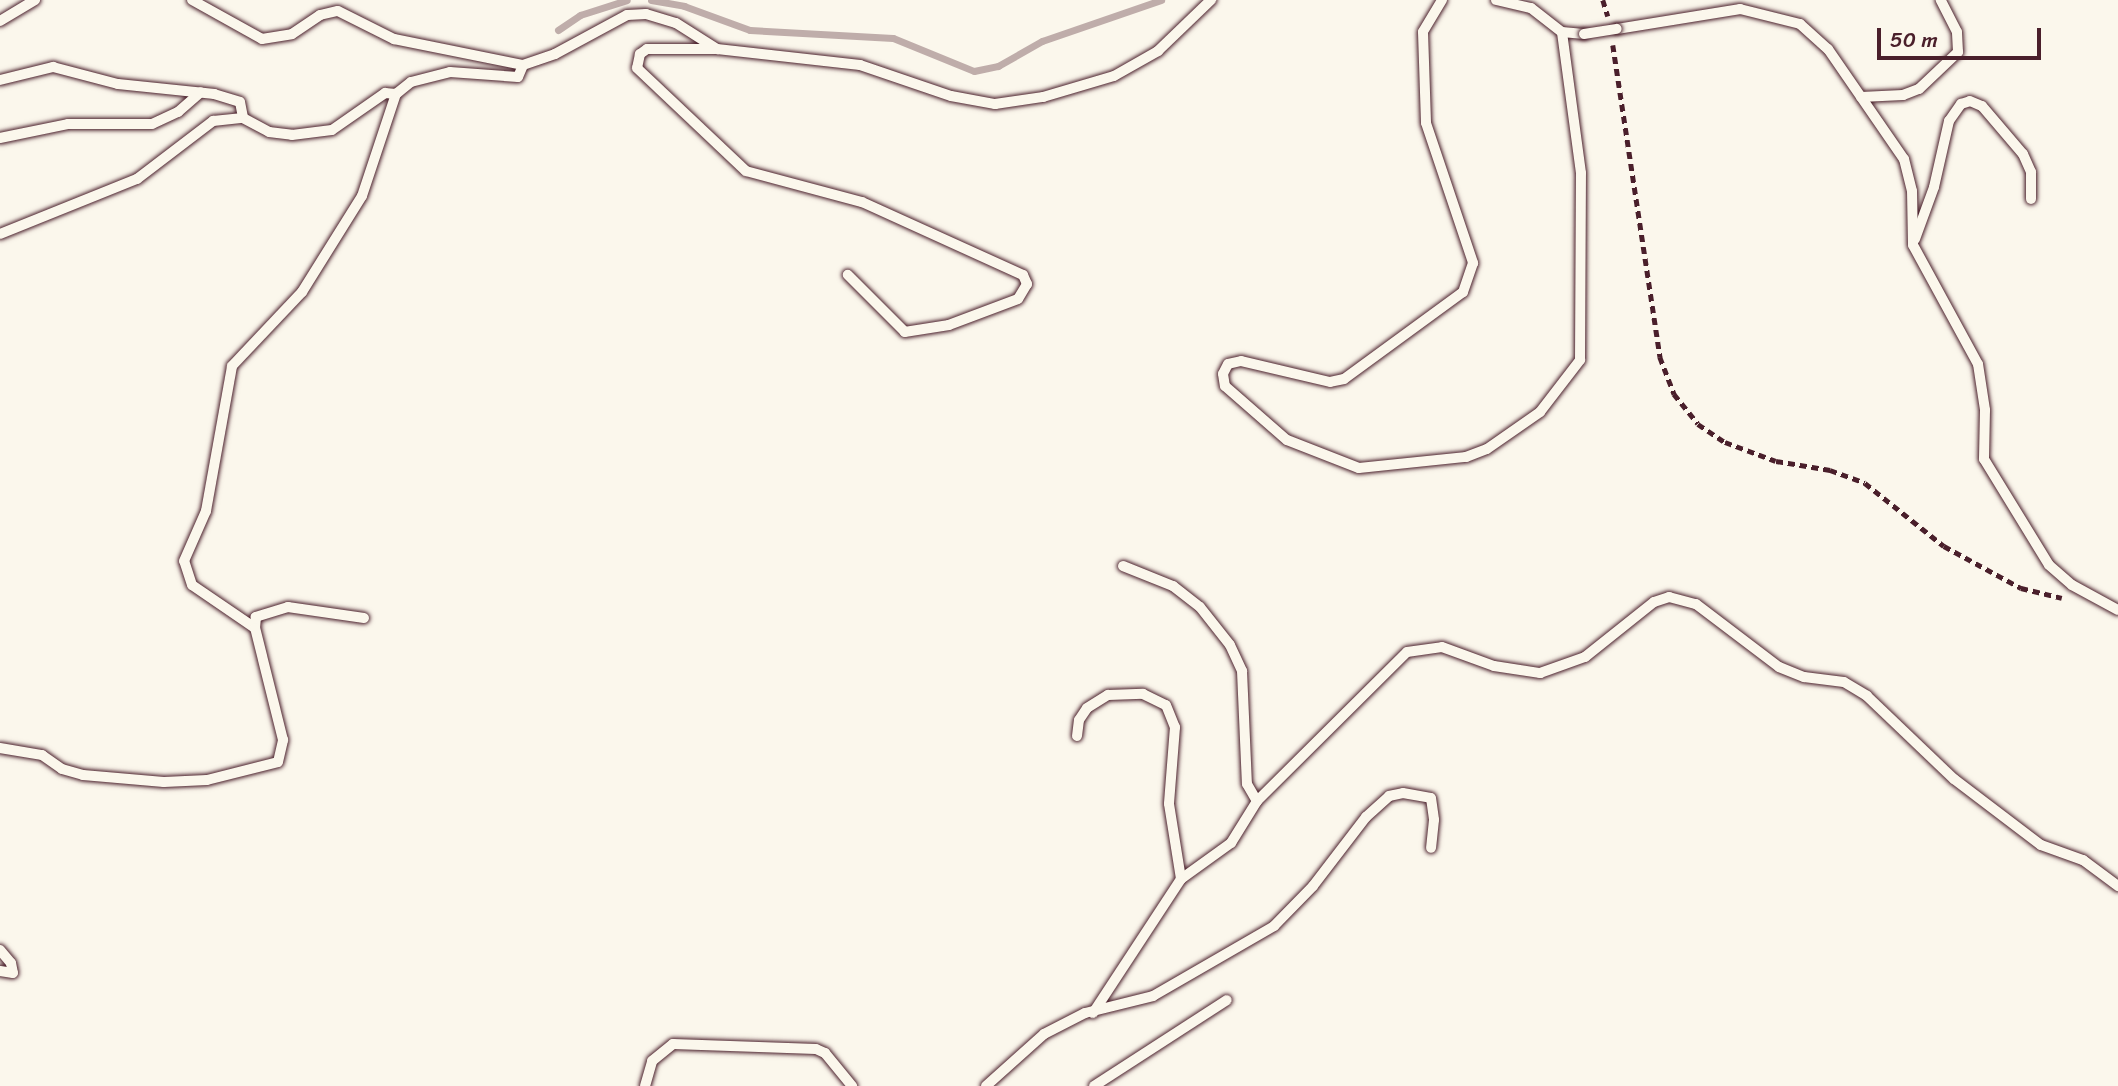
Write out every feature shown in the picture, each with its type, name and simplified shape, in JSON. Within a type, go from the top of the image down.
[{"type":"lane","points":[[0,21],[35,0]]},
{"type":"lane","points":[[192,0],[262,39],[292,34],[320,15],[338,11],[394,39],[523,65],[555,54],[627,15],[646,14],[676,23],[718,50]]},
{"type":"lane","points":[[848,275],[905,332],[949,325],[1018,299],[1027,284],[1023,275],[862,202],[746,171],[637,68],[640,54],[647,49],[718,50],[860,65],[951,96],[995,104],[1043,97],[1114,76],[1158,51],[1211,0]]},
{"type":"lane","points":[[1442,0],[1423,32],[1426,123],[1473,263],[1463,292],[1344,379],[1330,382],[1241,360],[1227,363],[1223,374],[1225,386],[1287,440],[1359,468],[1466,457],[1487,449],[1540,412],[1580,360],[1581,173],[1562,32]]},
{"type":"lane","points":[[1496,0],[1531,8],[1562,32],[1584,34],[1740,9],[1800,24],[1828,49],[1904,159],[1912,191],[1913,245],[1978,364],[1985,410],[1984,459],[2049,565],[2118,610]]},
{"type":"lane","points":[[1861,97],[1903,96],[1919,89],[1958,52],[1957,32],[1941,0]]},
{"type":"lane","points":[[255,628],[192,585],[184,561],[206,511],[232,366],[302,292],[362,196],[396,94],[411,82],[450,72],[518,77],[523,65]]},
{"type":"lane","points":[[0,80],[52,66],[118,84],[201,92],[240,102],[243,118]]},
{"type":"lane","points":[[0,138],[68,124],[152,124],[178,112],[201,92]]},
{"type":"lane","points":[[0,234],[137,179],[213,121],[243,118],[270,132],[292,135],[332,130],[385,93],[396,94]]},
{"type":"lane","points":[[1913,245],[1934,187],[1949,121],[1961,104],[1970,101],[1982,106],[2023,154],[2031,172],[2031,199]]},
{"type":"lane","points":[[1122,566],[1173,586],[1200,607],[1230,645],[1242,671],[1247,784],[1257,801]]},
{"type":"lane","points":[[1093,1013],[1181,879],[1231,843],[1257,801],[1406,652],[1442,647],[1494,666],[1540,673],[1585,657],[1654,602],[1670,597],[1696,604],[1779,667],[1804,677],[1844,682],[1867,696],[1954,779],[2041,845],[2083,860],[2118,886]]},
{"type":"lane","points":[[0,748],[42,755],[62,769],[83,775],[164,782],[207,780],[278,762],[283,740],[255,628],[256,618],[278,608],[364,618]]},
{"type":"lane","points":[[1077,736],[1079,720],[1087,708],[1108,695],[1143,694],[1167,705],[1175,727],[1169,804],[1181,879]]},
{"type":"lane","points":[[986,1086],[1044,1034],[1093,1013],[1153,996],[1274,926],[1313,886],[1366,817],[1389,796],[1403,793],[1430,798],[1434,820],[1431,848]]},
{"type":"lane","points":[[0,950],[11,963],[13,973],[0,971]]},
{"type":"lane","points":[[1094,1086],[1227,1000]]},
{"type":"lane","points":[[645,1086],[652,1061],[673,1044],[816,1049],[825,1053],[852,1086]]},
{"type":"path","points":[[1603,0],[1614,28]]},
{"type":"path","points":[[1612,41],[1660,357],[1674,394],[1690,414],[1725,442],[1776,461],[1830,470],[1865,483],[1944,546],[2021,588],[2070,599]]},
{"type":"waterway","points":[[558,30],[580,15],[627,0]]},
{"type":"waterway","points":[[651,0],[684,6],[750,30],[893,38],[974,71],[998,66],[1042,41],[1161,0]]}]
